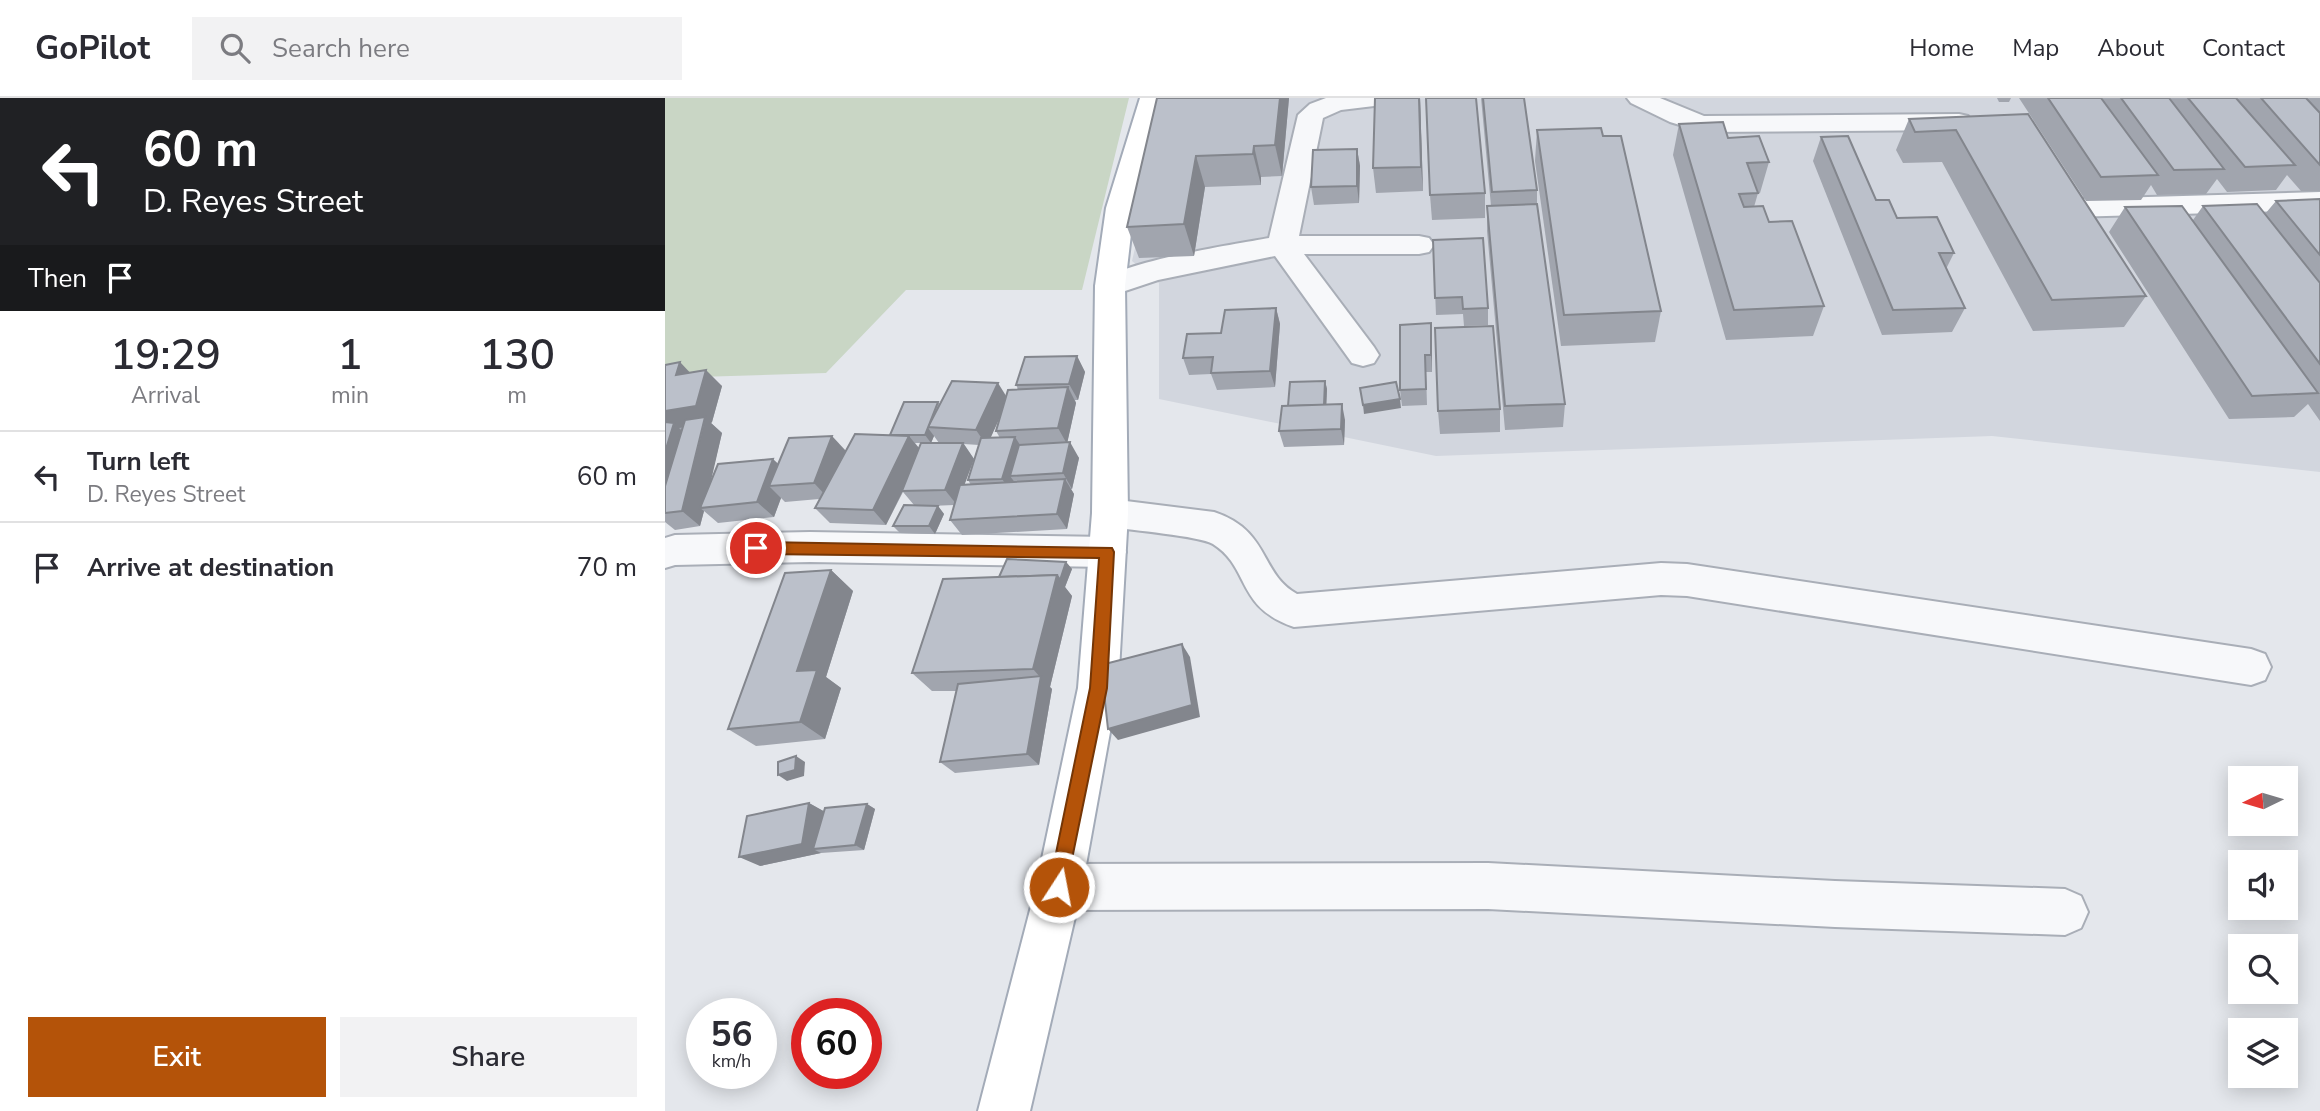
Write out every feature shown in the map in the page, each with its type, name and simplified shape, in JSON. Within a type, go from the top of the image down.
[{"type":"main road","points":[[1012,1111],[1098,688],[1109,513],[1110,286],[1120,208],[1153,98]]},
{"type":"street","points":[[1363,355],[1282,245],[1311,115],[1332,101],[1389,98]]},
{"type":"street","points":[[1640,98],[1679,117],[1703,124],[1986,121]]},
{"type":"street","points":[[2035,154],[2070,208],[2320,201]]},
{"type":"street","points":[[1110,286],[1152,271],[1282,245],[1419,245]]},
{"type":"street","points":[[1109,513],[1214,527],[1228,533],[1239,542],[1269,597],[1280,606],[1294,611],[1648,580],[1687,580],[2251,667]]},
{"type":"street","points":[[665,553],[810,547],[1107,552]]},
{"type":"street","points":[[1059,887],[1488,886],[1835,904],[2066,912]]},
{"type":"shaded area","points":[[1170,98],[2320,98],[2320,472],[1992,436],[1436,456],[1159,399],[1159,283],[1132,261]]},
{"type":"green space","points":[[665,98],[1129,98],[1082,290],[906,290],[826,373],[665,378]]},
{"type":"building","points":[[1157,98],[1280,98],[1275,145],[1254,146],[1253,154],[1196,156],[1184,224],[1127,227]]},
{"type":"building","points":[[1375,98],[1419,98],[1421,167],[1373,168]]},
{"type":"building","points":[[1426,98],[1476,98],[1485,193],[1430,195]]},
{"type":"building","points":[[1483,98],[1524,98],[1537,190],[1492,192]]},
{"type":"building","points":[[2048,98],[2101,98],[2158,175],[2101,177]]},
{"type":"building","points":[[2121,98],[2169,98],[2224,169],[2174,170]]},
{"type":"building","points":[[2188,98],[2236,98],[2295,165],[2245,167]]},
{"type":"building","points":[[2261,98],[2306,98],[2320,113],[2320,165]]},
{"type":"building","points":[[2028,114],[2146,296],[2052,300],[1956,130],[1915,132],[1909,119]]},
{"type":"building","points":[[1723,122],[1728,138],[1759,136],[1769,162],[1747,163],[1758,193],[1739,194],[1744,207],[1763,206],[1769,222],[1792,221],[1824,306],[1734,310],[1679,124]]},
{"type":"building","points":[[1601,128],[1603,136],[1621,136],[1661,311],[1564,315],[1537,130]]},
{"type":"building","points":[[1848,136],[1876,200],[1889,200],[1897,218],[1937,217],[1954,253],[1939,253],[1965,308],[1893,310],[1821,137]]},
{"type":"building","points":[[1357,149],[1357,186],[1311,187],[1313,150]]},
{"type":"building","points":[[2320,199],[2320,255],[2276,201]]},
{"type":"building","points":[[1537,204],[1565,404],[1505,406],[1487,206]]},
{"type":"building","points":[[2257,204],[2320,283],[2320,364],[2203,206]]},
{"type":"building","points":[[2182,206],[2318,393],[2252,396],[2125,207]]},
{"type":"building","points":[[1483,238],[1488,308],[1463,309],[1462,297],[1435,298],[1433,240]]},
{"type":"building","points":[[1276,308],[1270,371],[1211,373],[1213,357],[1183,358],[1187,334],[1221,333],[1225,310]]},
{"type":"building","points":[[1431,323],[1431,355],[1425,355],[1426,389],[1400,390],[1400,325]]},
{"type":"building","points":[[1493,326],[1500,409],[1438,411],[1435,328]]},
{"type":"building","points":[[1077,356],[1069,384],[1016,385],[1025,357]]},
{"type":"building","points":[[680,362],[676,375],[706,370],[696,406],[665,411],[665,365]]},
{"type":"building","points":[[952,381],[998,383],[976,430],[928,427]]},
{"type":"building","points":[[1325,381],[1324,405],[1288,406],[1290,382]]},
{"type":"building","points":[[1396,382],[1400,399],[1363,405],[1360,388]]},
{"type":"building","points":[[1068,387],[1058,428],[996,431],[1008,390]]},
{"type":"building","points":[[904,402],[938,402],[925,435],[890,435]]},
{"type":"building","points":[[1342,404],[1341,429],[1279,431],[1282,406]]},
{"type":"building","points":[[705,417],[682,511],[665,513],[665,486],[685,420]]},
{"type":"building","points":[[665,422],[674,423],[665,452]]},
{"type":"building","points":[[855,434],[909,436],[873,510],[815,508]]},
{"type":"building","points":[[832,436],[814,483],[769,486],[789,438]]},
{"type":"building","points":[[1015,437],[1002,479],[968,480],[981,438]]},
{"type":"building","points":[[1070,442],[1063,473],[1010,476],[1019,445]]},
{"type":"building","points":[[921,443],[963,443],[945,490],[902,491]]},
{"type":"building","points":[[773,459],[757,502],[700,508],[718,464]]},
{"type":"building","points":[[1065,479],[1057,514],[950,520],[960,485]]},
{"type":"building","points":[[904,505],[938,506],[929,526],[893,526]]},
{"type":"building","points":[[1007,559],[1066,562],[1060,580],[1057,575],[999,577]]},
{"type":"building","points":[[831,570],[797,671],[817,670],[800,722],[728,729],[785,573]]},
{"type":"building","points":[[1057,575],[1033,669],[912,673],[943,579]]},
{"type":"building","points":[[1182,644],[1192,705],[1108,729],[1101,665]]},
{"type":"building","points":[[1041,676],[1027,754],[940,762],[958,684]]},
{"type":"building","points":[[796,756],[795,770],[778,775],[778,762]]},
{"type":"building","points":[[809,803],[802,844],[739,857],[747,816]]},
{"type":"building","points":[[867,804],[855,845],[813,849],[825,808]]},
{"type":"route","points":[[756,548],[1107,552],[1098,688],[1059,887]]}]
